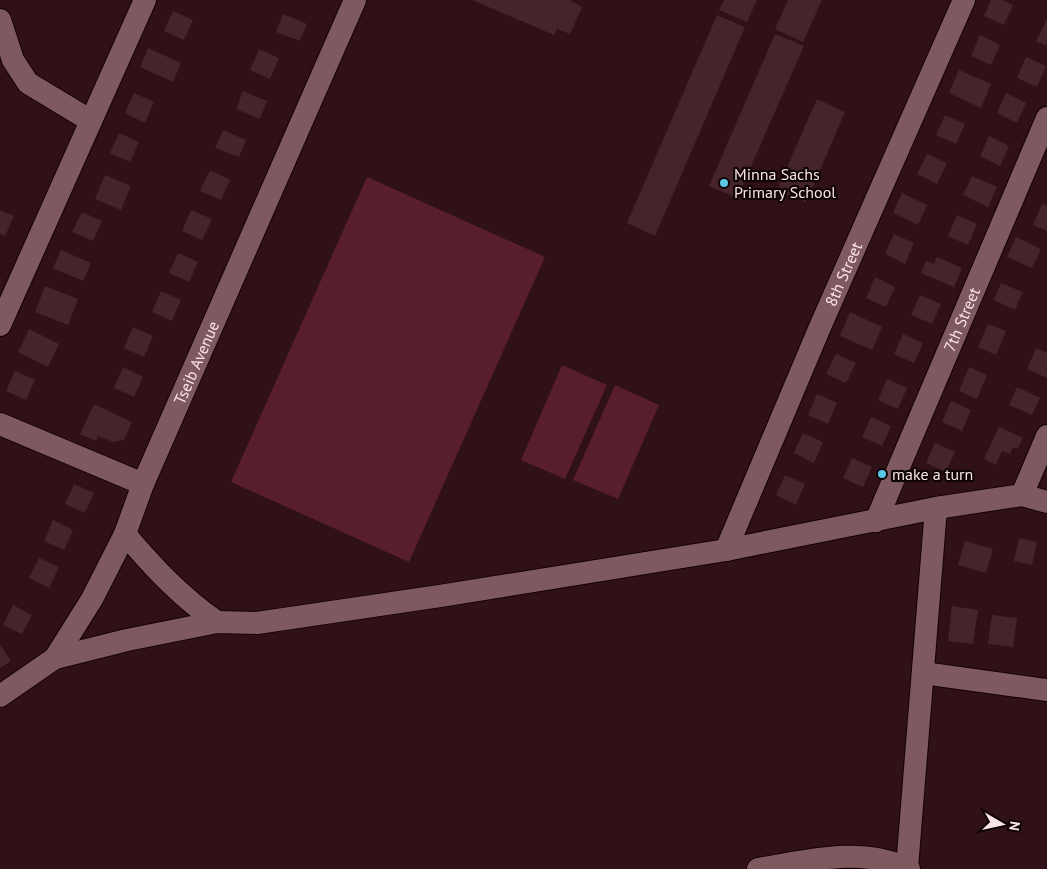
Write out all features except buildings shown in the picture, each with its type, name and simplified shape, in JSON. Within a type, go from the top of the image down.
[{"type":"street","points":[[0,325],[145,0]]},
{"type":"street","name":"Tseib Avenue","points":[[0,696],[55,658],[92,598],[125,534],[143,484],[354,0]]},
{"type":"street","name":"8th Street","points":[[726,550],[820,327],[964,0]]},
{"type":"street","points":[[0,20],[13,60],[28,83],[91,121]]},
{"type":"street","name":"7th Street","points":[[876,521],[1047,118]]},
{"type":"street","points":[[0,424],[143,484]]},
{"type":"street","points":[[1022,495],[1047,436]]},
{"type":"street","points":[[55,658],[127,640],[217,622],[257,623],[302,617],[726,550],[936,508],[1022,495],[1047,502]]},
{"type":"street","points":[[758,869],[840,856],[869,856],[908,868],[936,508]]},
{"type":"street","points":[[125,534],[164,579],[192,605],[217,622]]},
{"type":"street","points":[[923,673],[1047,690]]},
{"type":"shaded area","points":[[367,177],[545,257],[409,562],[231,482]]},
{"type":"shaded area","points":[[562,365],[607,385],[565,479],[521,460]]},
{"type":"shaded area","points":[[615,385],[659,405],[618,499],[573,480]]},
{"type":"place","name":"Minna Sachs Primary School","points":[[724,183]]},
{"type":"place","name":"make a turn","points":[[882,474]]}]
